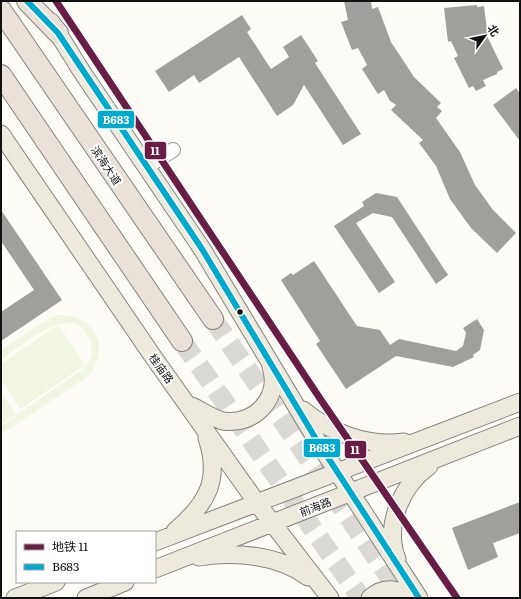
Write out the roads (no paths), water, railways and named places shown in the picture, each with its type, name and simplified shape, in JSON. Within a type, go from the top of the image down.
[{"type":"highway","points":[[27,1],[58,33]]},
{"type":"highway","name":"滨海大道","points":[[1,10],[213,320]]},
{"type":"highway","points":[[1,75],[182,341]]},
{"type":"main road","points":[[39,1],[58,33],[146,167],[202,249],[337,472],[419,598]]},
{"type":"main road","name":"桂庙路","points":[[1,134],[154,358],[187,402],[257,503],[325,592]]},
{"type":"main road","points":[[187,402],[208,415],[222,420],[236,422],[256,414],[270,398],[273,387],[272,373],[266,355]]},
{"type":"main road","points":[[288,391],[302,409],[316,420],[333,430],[373,442],[397,443],[424,439]]},
{"type":"main road","points":[[161,540],[520,402]]},
{"type":"main road","points":[[161,540],[201,504],[211,486],[213,463],[211,450],[198,418]]},
{"type":"main road","name":"前海路","points":[[156,569],[520,426]]},
{"type":"main road","points":[[403,574],[395,554],[393,534],[394,518],[400,501],[409,484],[421,471],[441,457]]},
{"type":"main road","points":[[178,560],[206,556],[232,555],[265,558],[291,566],[325,592]]},
{"type":"main road","points":[[15,598],[53,583]]},
{"type":"main road","points":[[86,598],[123,583]]},
{"type":"main road","points":[[370,598],[384,590],[396,590],[413,598]]},
{"type":"street","points":[[146,167],[173,150]]},
{"type":"tunnel","points":[[213,319],[404,598]]},
{"type":"tunnel","points":[[182,341],[361,598]]},
{"type":"metro line","name":"11","points":[[56,1],[321,400],[457,598]]}]
